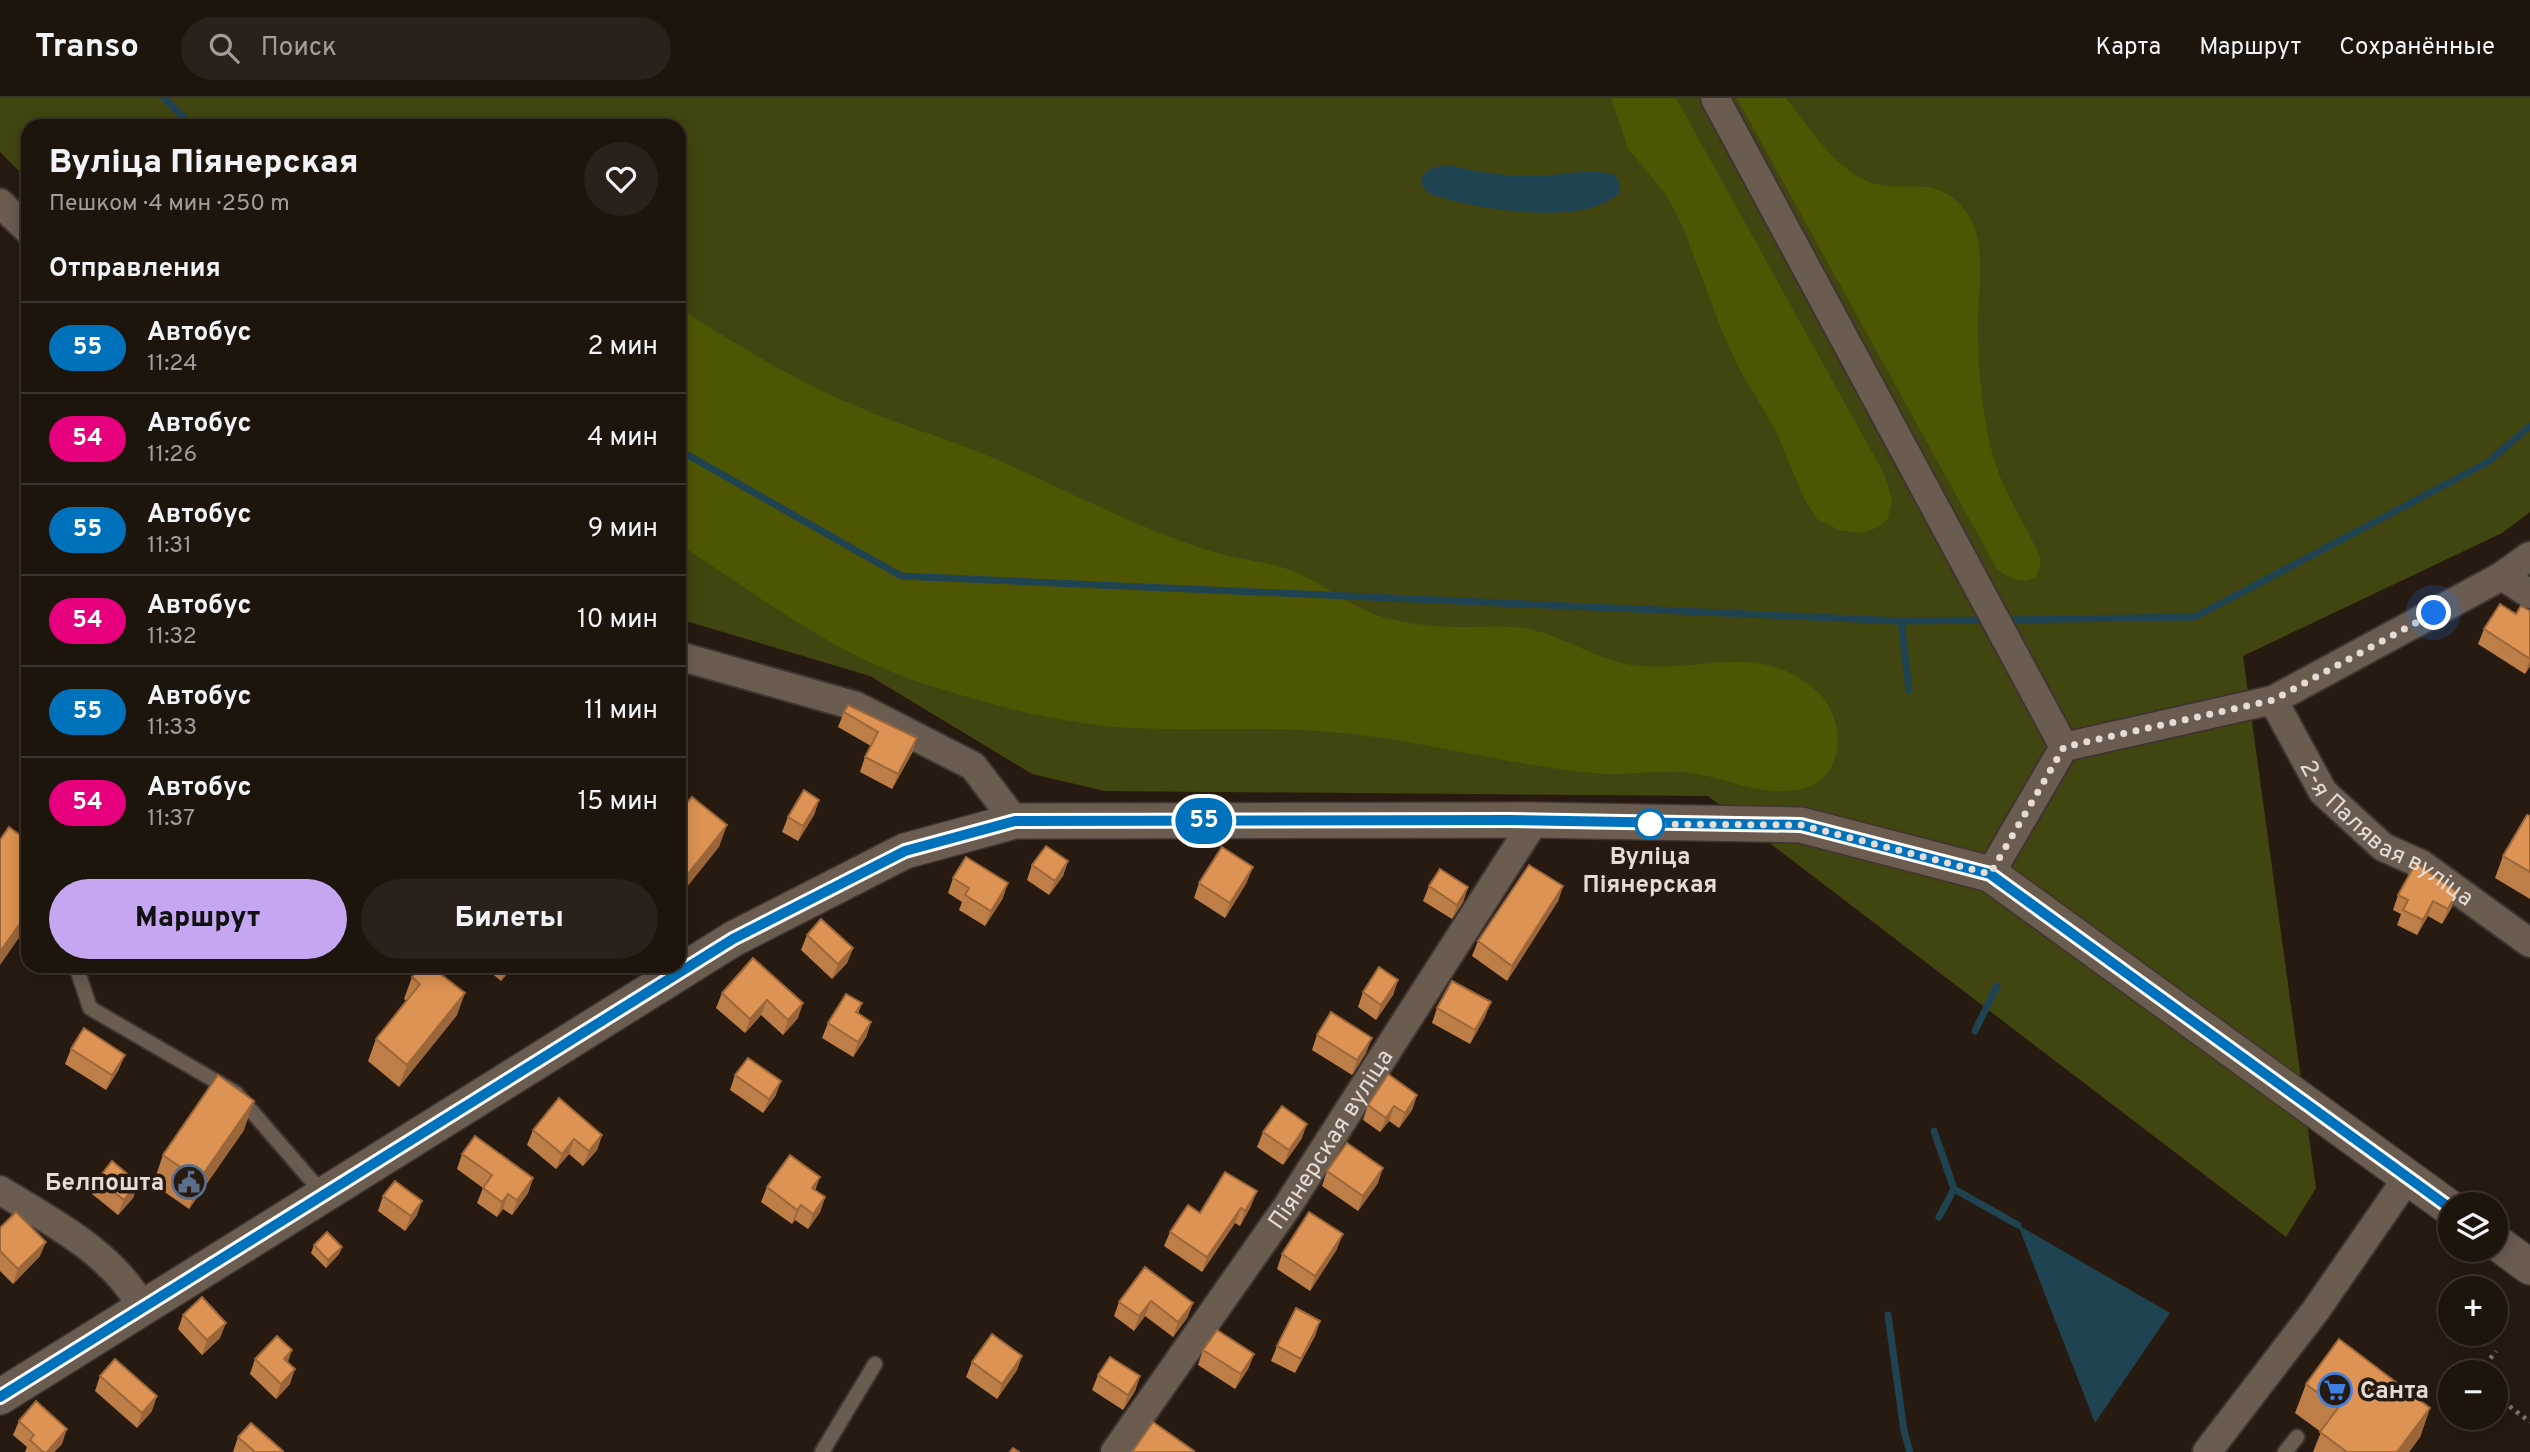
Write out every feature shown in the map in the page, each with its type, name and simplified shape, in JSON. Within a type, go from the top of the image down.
[{"type":"street","points":[[1715,98],[2064,747]]},
{"type":"street","points":[[1,208],[21,224]]},
{"type":"street","points":[[1990,874],[2064,747],[2273,700],[2502,576],[2530,556]]},
{"type":"street","points":[[2502,576],[2530,594]]},
{"type":"street","points":[[686,658],[856,706],[973,766],[1015,821]]},
{"type":"street","name":"2-я Палявая вуліца","points":[[2273,700],[2323,792],[2383,847],[2421,864],[2530,943]]},
{"type":"street","points":[[686,969],[733,939],[905,851],[1015,821],[1535,820],[1801,825],[1990,874],[2438,1199]]},
{"type":"street","name":"Піянерская вуліца","points":[[1115,1452],[1287,1207],[1535,820]]},
{"type":"street","points":[[0,1397],[679,973]]},
{"type":"street","points":[[2207,1452],[2316,1310],[2408,1177]]},
{"type":"street","points":[[0,1190],[99,1254],[129,1284],[142,1307]]},
{"type":"street","points":[[2508,1250],[2530,1267]]},
{"type":"lane","points":[[78,973],[90,1008],[236,1093],[324,1196]]},
{"type":"lane","points":[[822,1452],[875,1364]]},
{"type":"lane","points":[[2285,1452],[2297,1437]]},
{"type":"path","points":[[1622,854],[1681,856]]},
{"type":"path","points":[[2489,1360],[2496,1351]]},
{"type":"path","points":[[2508,1405],[2530,1422]]},
{"type":"green space","points":[[0,98],[2530,98],[2530,512],[2502,533],[2243,656],[2316,1188],[2286,1237],[1708,796],[1105,791],[1032,774],[870,676],[686,621],[686,119],[21,119],[21,173],[0,152]]},
{"type":"green space","points":[[1611,98],[1676,98],[1884,474],[1892,499],[1888,518],[1880,526],[1864,533],[1841,531],[1817,519],[1804,498],[1776,431],[1740,370],[1722,331],[1683,227],[1667,196],[1628,148]]},
{"type":"green space","points":[[1737,98],[1786,98],[1827,151],[1857,176],[1886,186],[1942,191],[1967,213],[1977,236],[1979,250],[1978,351],[1986,426],[1998,472],[2041,560],[2037,576],[2017,580],[1997,569]]},
{"type":"green space","points":[[686,312],[765,361],[833,396],[974,450],[1177,540],[1216,553],[1296,572],[1379,616],[1432,626],[1525,628],[1547,634],[1599,656],[1640,666],[1735,662],[1772,666],[1806,683],[1825,700],[1836,729],[1836,754],[1826,775],[1817,783],[1789,791],[1773,791],[1698,774],[1606,774],[1570,770],[1355,734],[1294,730],[1116,727],[1016,710],[943,690],[887,670],[795,621],[686,549]]},
{"type":"water","points":[[1449,165],[1510,175],[1541,176],[1593,172],[1613,174],[1620,183],[1619,193],[1603,204],[1581,210],[1555,213],[1499,210],[1430,194],[1422,186],[1421,178],[1433,168]]},
{"type":"water","points":[[2018,1225],[2170,1313],[2095,1423]]},
{"type":"building","points":[[2500,604],[2516,614],[2521,606],[2530,611],[2530,659],[2484,629]]},
{"type":"building","points":[[848,705],[917,738],[898,774],[865,757],[878,732],[844,712]]},
{"type":"building","points":[[804,790],[819,800],[803,826],[788,817]]},
{"type":"building","points":[[692,797],[727,825],[686,876],[686,804]]},
{"type":"building","points":[[2527,815],[2530,816],[2530,872],[2503,856]]},
{"type":"building","points":[[9,827],[21,836],[21,922],[0,952],[0,840]]},
{"type":"building","points":[[1046,846],[1068,861],[1055,881],[1032,865]]},
{"type":"building","points":[[1222,847],[1253,867],[1230,903],[1199,883]]},
{"type":"building","points":[[966,857],[1008,883],[991,911],[965,895],[969,888],[953,878]]},
{"type":"building","points":[[2416,863],[2457,892],[2448,909],[2433,901],[2423,920],[2403,910],[2408,900],[2398,895]]},
{"type":"building","points":[[1529,865],[1563,886],[1512,966],[1478,941]]},
{"type":"building","points":[[1440,869],[1468,887],[1457,905],[1429,886]]},
{"type":"building","points":[[821,919],[853,948],[838,964],[807,935]]},
{"type":"building","points":[[753,958],[803,1003],[788,1020],[767,1000],[750,1019],[722,993]]},
{"type":"building","points":[[1379,967],[1398,980],[1381,1005],[1363,992]]},
{"type":"building","points":[[416,973],[439,973],[465,993],[407,1065],[376,1039],[420,984],[412,977]]},
{"type":"building","points":[[1452,981],[1491,1002],[1475,1030],[1437,1008]]},
{"type":"building","points":[[846,994],[862,1003],[856,1012],[871,1022],[858,1042],[828,1023]]},
{"type":"building","points":[[1331,1012],[1372,1038],[1357,1060],[1317,1035]]},
{"type":"building","points":[[84,1028],[125,1055],[112,1075],[71,1049]]},
{"type":"building","points":[[748,1058],[781,1081],[769,1099],[735,1075]]},
{"type":"building","points":[[1388,1074],[1417,1095],[1405,1113],[1394,1106],[1386,1118],[1368,1105]]},
{"type":"building","points":[[218,1075],[254,1101],[199,1180],[163,1155]]},
{"type":"building","points":[[559,1098],[602,1135],[589,1151],[574,1139],[562,1154],[533,1130]]},
{"type":"building","points":[[1282,1106],[1307,1124],[1289,1150],[1263,1132]]},
{"type":"building","points":[[475,1136],[533,1178],[517,1200],[508,1194],[502,1202],[483,1188],[492,1175],[462,1154]]},
{"type":"building","points":[[1347,1143],[1383,1168],[1363,1196],[1327,1171]]},
{"type":"building","points":[[790,1155],[820,1177],[812,1188],[825,1197],[813,1214],[801,1205],[797,1210],[767,1187]]},
{"type":"building","points":[[112,1161],[138,1183],[124,1200],[98,1179]]},
{"type":"building","points":[[1225,1172],[1257,1191],[1245,1211],[1241,1208],[1207,1257],[1170,1232],[1188,1205],[1200,1213]]},
{"type":"building","points":[[395,1181],[422,1201],[411,1216],[383,1196]]},
{"type":"building","points":[[16,1212],[46,1242],[18,1269],[0,1251],[0,1228]]},
{"type":"building","points":[[1309,1212],[1343,1234],[1315,1276],[1282,1254]]},
{"type":"building","points":[[327,1232],[342,1247],[328,1260],[314,1245]]},
{"type":"building","points":[[1145,1267],[1193,1303],[1178,1322],[1151,1301],[1139,1316],[1119,1302]]},
{"type":"building","points":[[202,1297],[226,1323],[207,1340],[183,1315]]},
{"type":"building","points":[[1296,1308],[1320,1321],[1301,1359],[1277,1346]]},
{"type":"building","points":[[1217,1330],[1254,1354],[1241,1374],[1203,1350]]},
{"type":"building","points":[[992,1334],[1022,1356],[1002,1384],[972,1362]]},
{"type":"building","points":[[277,1336],[292,1350],[284,1359],[295,1369],[281,1384],[255,1359]]},
{"type":"building","points":[[2339,1339],[2430,1408],[2397,1452],[2347,1452],[2320,1432],[2338,1408],[2306,1384]]},
{"type":"building","points":[[1110,1357],[1140,1376],[1128,1395],[1098,1375]]},
{"type":"building","points":[[115,1359],[157,1396],[142,1413],[100,1376]]},
{"type":"building","points":[[36,1401],[67,1429],[47,1452],[43,1452],[30,1440],[34,1435],[19,1421]]},
{"type":"building","points":[[1153,1422],[1194,1451],[1132,1452]]},
{"type":"building","points":[[251,1423],[283,1451],[255,1452],[238,1437]]},
{"type":"waterway","points":[[164,98],[186,119]]},
{"type":"waterway","points":[[2003,620],[2195,617],[2488,462],[2530,426]]},
{"type":"waterway","points":[[686,454],[901,576],[1901,621],[1988,620]]},
{"type":"waterway","points":[[1901,621],[1909,690]]},
{"type":"waterway","points":[[1975,1031],[1997,986]]},
{"type":"waterway","points":[[1934,1131],[1954,1189],[2018,1225]]},
{"type":"waterway","points":[[1939,1217],[1954,1189]]},
{"type":"waterway","points":[[1888,1315],[1904,1431],[1910,1452]]},
{"type":"bus line","name":"55","points":[[686,969],[733,939],[905,851],[1015,821],[1509,820],[1801,825],[1990,874],[2438,1199]]},
{"type":"bus line","name":"55","points":[[0,1397],[679,973]]},
{"type":"place","name":"Вуліца Піянерская","points":[[1650,824]]},
{"type":"place","name":"Белпошта","points":[[189,1182]]},
{"type":"place","name":"Санта","points":[[2335,1390]]},
{"type":"route","points":[[1650,824],[1801,825],[1990,874],[2064,747],[2273,700],[2434,613]]}]
